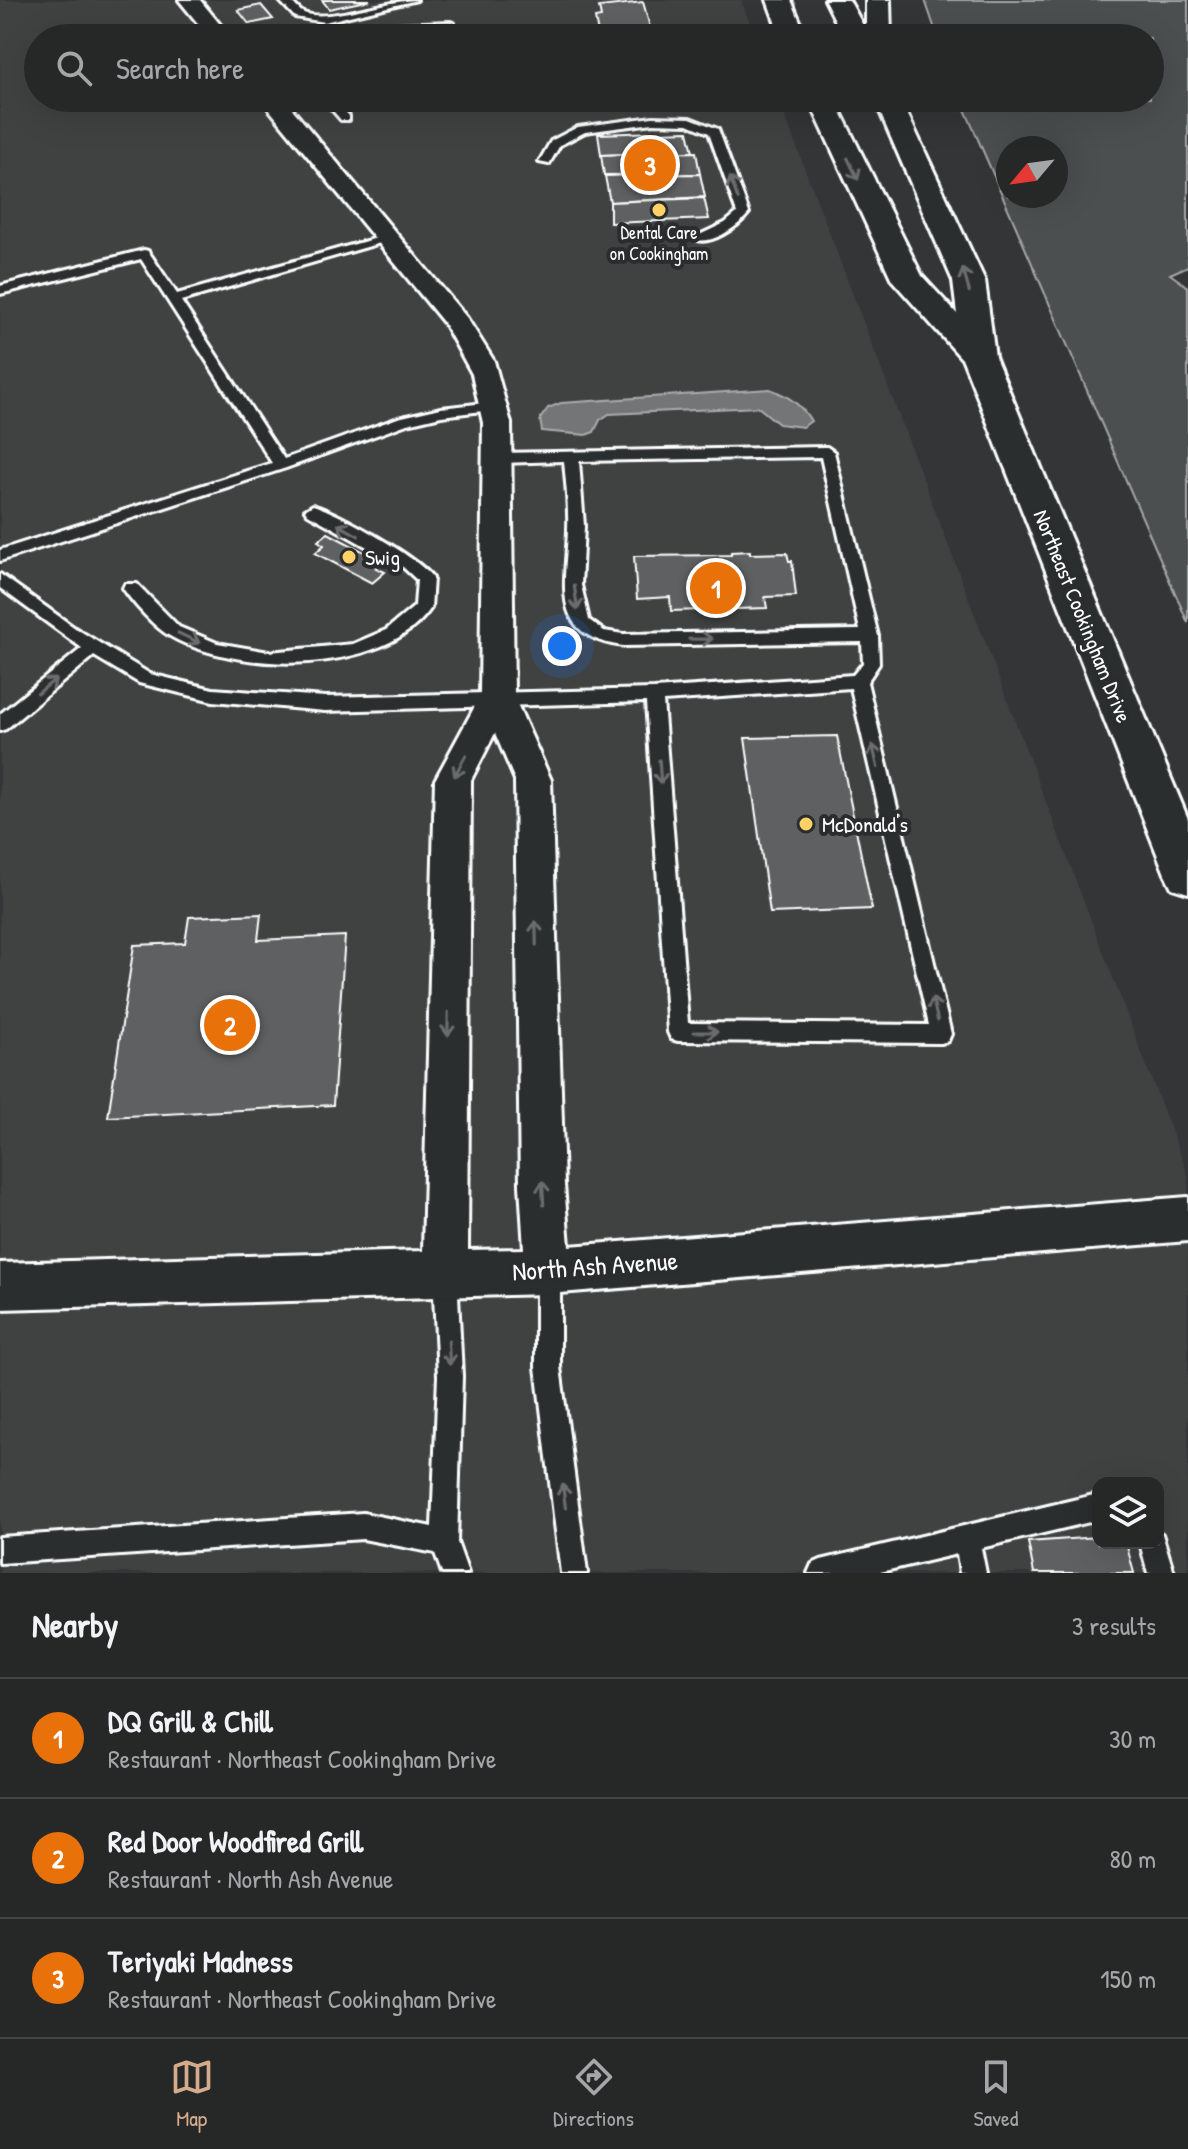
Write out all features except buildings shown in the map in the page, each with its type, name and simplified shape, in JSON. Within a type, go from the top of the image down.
[{"type":"main road","points":[[779,0],[788,24]]},
{"type":"main road","points":[[837,0],[850,24]]},
{"type":"main road","points":[[878,0],[878,24]]},
{"type":"main road","name":"Northeast Cookingham Drive","points":[[828,112],[908,280],[978,357]]},
{"type":"main road","name":"Northeast Cookingham Drive","points":[[893,112],[969,281],[978,357],[1188,874]]},
{"type":"street","points":[[189,0],[209,24]]},
{"type":"street","points":[[283,112],[473,343],[490,380],[497,458],[497,697],[533,780],[542,1185],[548,1271]]},
{"type":"street","points":[[445,1275],[453,780],[497,697]]},
{"type":"street","name":"North Ash Avenue","points":[[0,1286],[548,1271],[1188,1219]]},
{"type":"lane","points":[[284,0],[299,15],[324,19],[412,0]]},
{"type":"lane","points":[[340,112],[345,118]]},
{"type":"lane","points":[[545,162],[555,143],[582,129],[653,120],[690,121],[714,131],[743,213],[737,222],[723,230],[699,238]]},
{"type":"lane","points":[[174,299],[388,239]]},
{"type":"lane","points":[[0,290],[144,254],[281,465]]},
{"type":"lane","points":[[0,556],[281,465],[403,421],[441,412],[494,406]]},
{"type":"lane","points":[[0,580],[69,632],[145,679],[213,695],[325,704],[654,695],[858,681],[871,664],[870,636],[827,452],[497,458]]},
{"type":"lane","points":[[571,457],[576,526],[575,594],[580,619],[588,629],[601,636],[623,640],[870,636]]},
{"type":"lane","points":[[131,588],[173,631],[214,649],[269,658],[355,650],[392,634],[423,608],[425,578],[409,563],[313,510]]},
{"type":"lane","points":[[0,724],[94,647]]},
{"type":"lane","points":[[654,695],[678,1032],[941,1034],[858,681]]},
{"type":"lane","points":[[548,1271],[548,1367],[574,1573]]},
{"type":"lane","points":[[445,1275],[450,1376],[444,1542],[455,1573]]},
{"type":"lane","points":[[821,1573],[1092,1508]]},
{"type":"lane","points":[[0,1550],[363,1526],[444,1542]]},
{"type":"lane","points":[[967,1539],[973,1573]]},
{"type":"lane","points":[[1155,1549],[1161,1573]]},
{"type":"shaded area","points":[[0,0],[741,0],[750,24],[24,24],[24,112],[783,112],[1188,1175],[1188,1573],[0,1573]]},
{"type":"shaded area","points":[[925,0],[1188,0],[1188,266],[1170,274],[1188,287],[1188,623],[1008,208],[1068,208],[1068,136],[996,136],[996,181],[966,112],[1164,112],[1164,24],[933,24]]},
{"type":"shaded area","points":[[770,389],[794,401],[811,421],[803,427],[779,424],[758,407],[609,414],[600,420],[594,432],[586,435],[542,431],[540,419],[548,408],[561,403]]},
{"type":"place","name":"Teriyaki Madness","points":[[650,165]]},
{"type":"place","name":"Dental Care on Cookingham","points":[[659,210]]},
{"type":"place","name":"Swig","points":[[349,557]]},
{"type":"place","name":"DQ Grill & Chill","points":[[716,588]]},
{"type":"place","name":"McDonald's","points":[[806,824]]},
{"type":"place","name":"Red Door Woodfired Grill","points":[[230,1025]]}]
